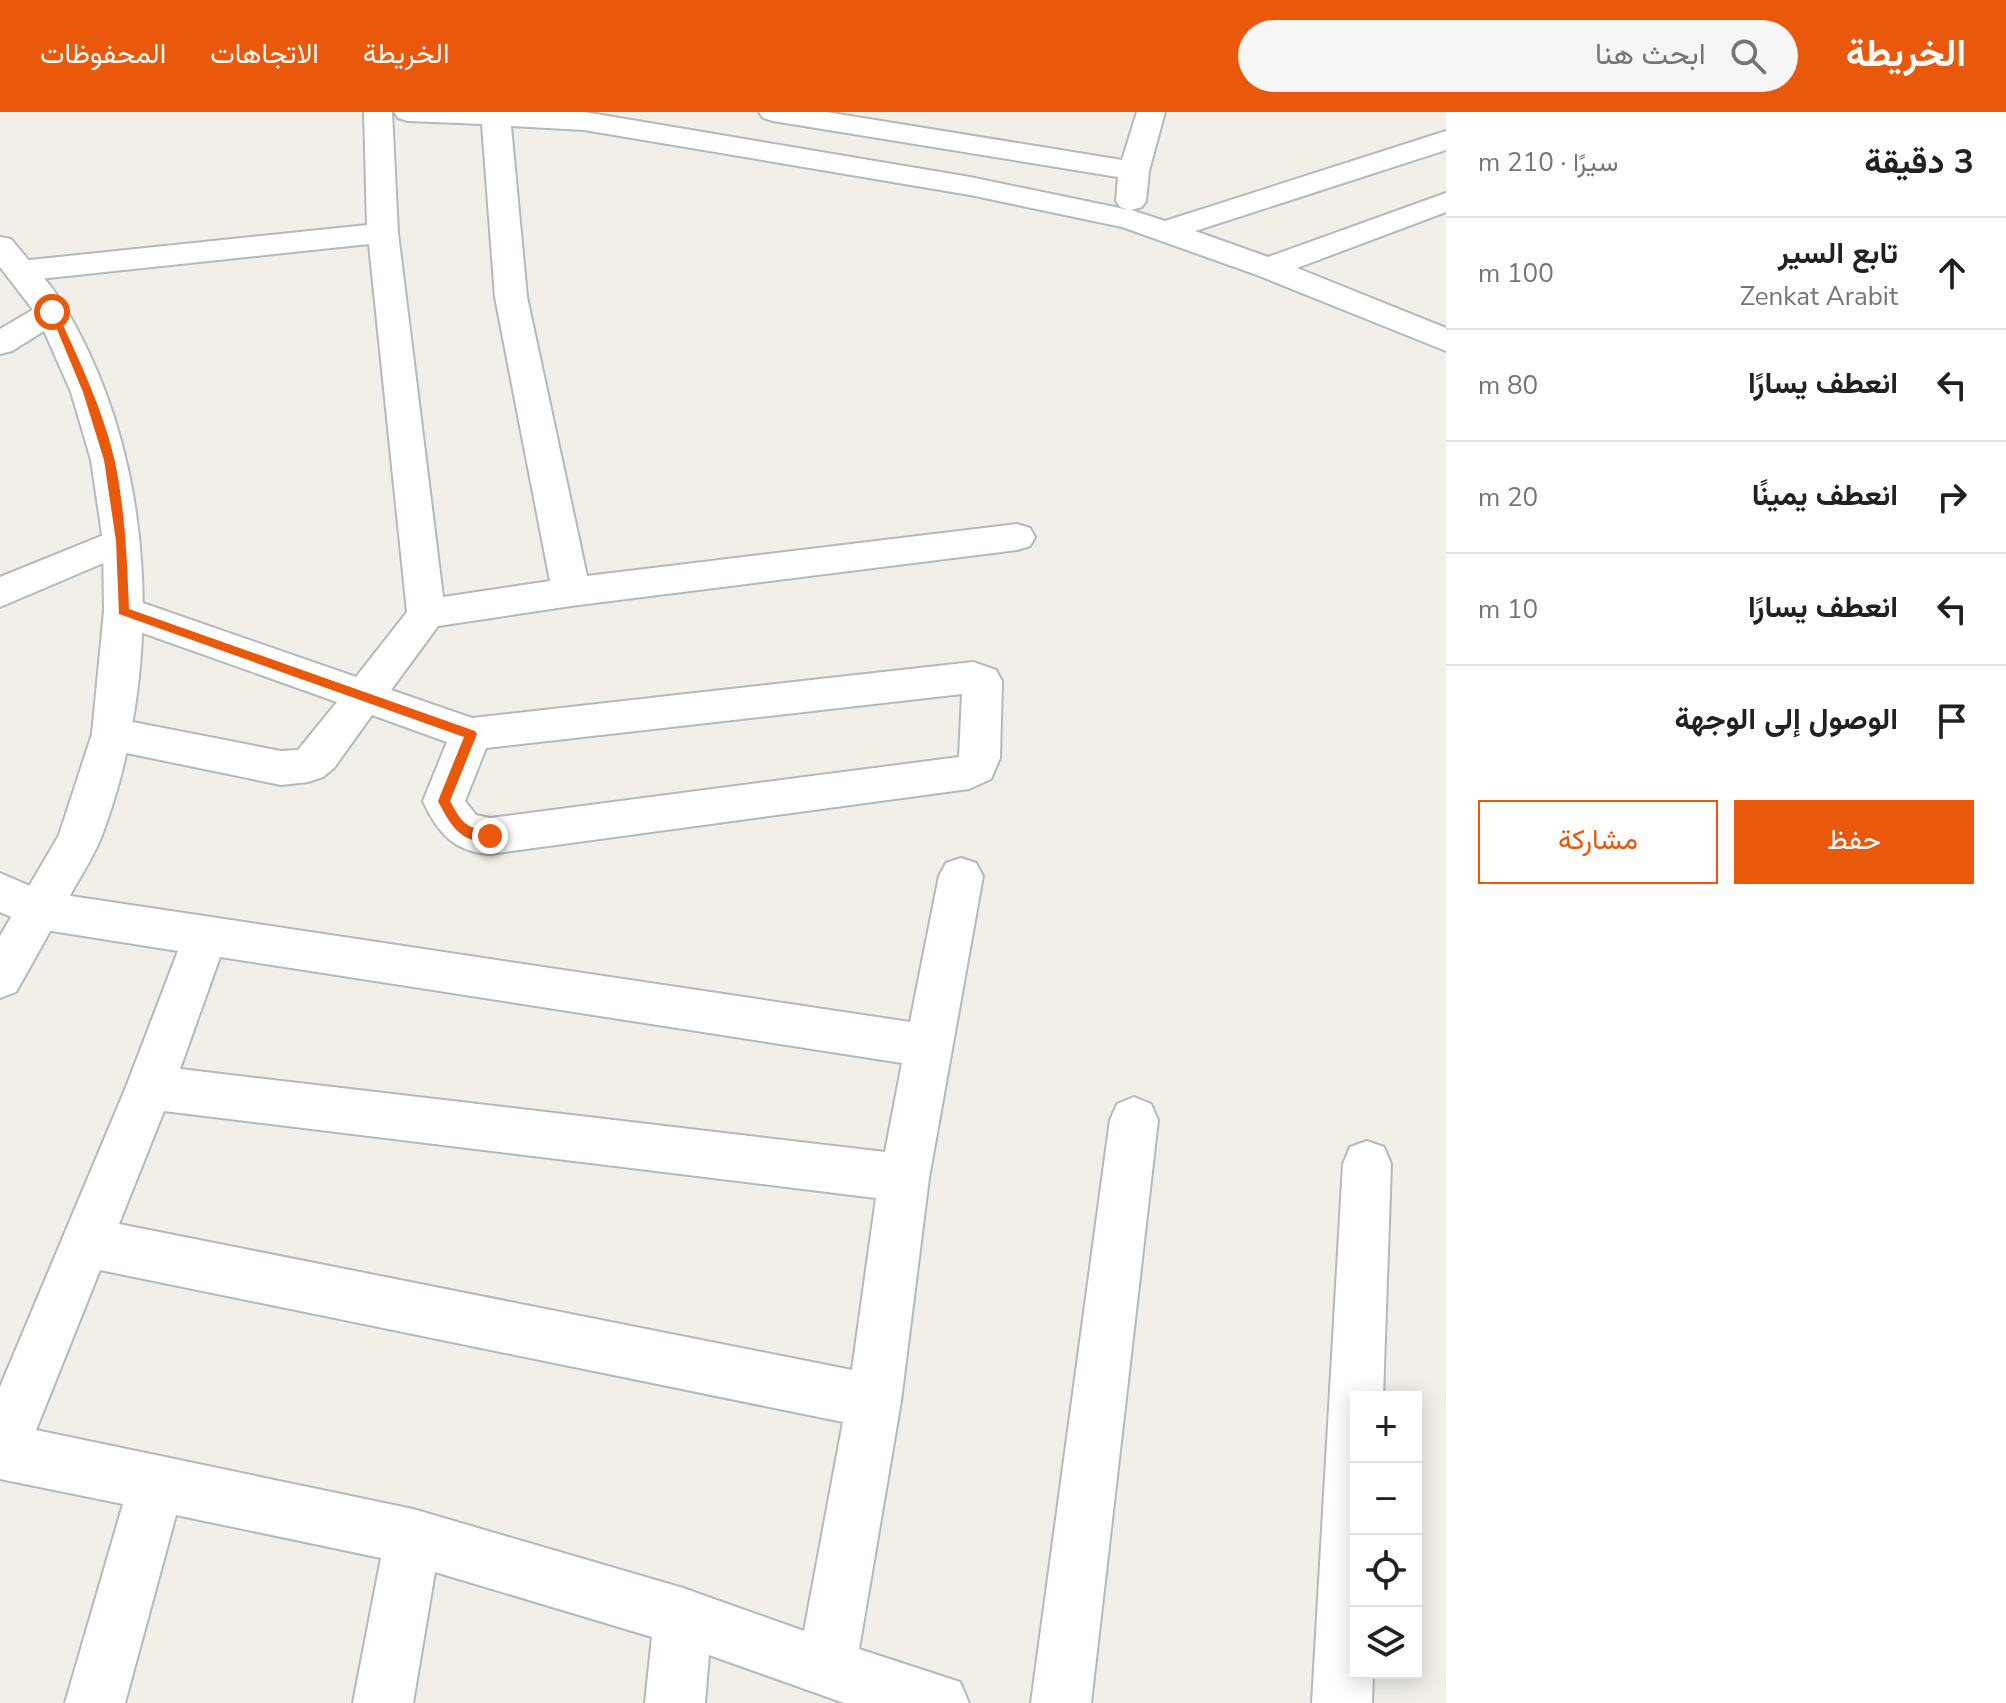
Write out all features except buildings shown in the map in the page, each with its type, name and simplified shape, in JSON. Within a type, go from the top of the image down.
[{"type":"street","points":[[112,734],[281,768],[308,765],[319,756],[426,614],[383,233],[378,112]]},
{"type":"street","points":[[408,112],[586,117],[970,186],[1130,219],[1268,268],[1446,340]]},
{"type":"street","points":[[773,112],[1134,171]]},
{"type":"street","points":[[1130,219],[1134,171],[1151,112]]},
{"type":"street","points":[[1165,231],[1446,138],[1429,112]]},
{"type":"street","points":[[496,115],[511,297],[571,592]]},
{"type":"street","points":[[1268,268],[1446,202]]},
{"type":"street","points":[[10,259],[383,233]]},
{"type":"street","points":[[0,978],[20,901],[79,839],[112,734],[123,611],[121,541],[109,460],[88,392],[52,312],[10,259]]},
{"type":"street","points":[[0,343],[52,312]]},
{"type":"street","points":[[426,614],[571,592],[1017,537]]},
{"type":"street","points":[[0,593],[121,541]]},
{"type":"street","points":[[123,611],[471,734],[973,677],[982,681],[979,758],[976,767],[969,772],[490,836],[477,837],[466,832],[455,823],[444,801],[471,734]]},
{"type":"street","points":[[826,1668],[874,1401],[904,1178],[961,876]]},
{"type":"street","points":[[20,901],[206,935],[928,1046]]},
{"type":"street","points":[[206,935],[150,1087],[0,1451],[413,1537],[683,1617],[826,1668],[939,1703]]},
{"type":"street","points":[[150,1087],[904,1178]]},
{"type":"street","points":[[1061,1703],[1134,1120]]},
{"type":"street","points":[[1356,1391],[1367,1164]]},
{"type":"street","points":[[85,1242],[874,1401]]},
{"type":"street","points":[[1342,1703],[1353,1463]]},
{"type":"street","points":[[95,1703],[157,1483]]},
{"type":"street","points":[[383,1703],[413,1537]]},
{"type":"street","points":[[675,1703],[683,1617]]},
{"type":"route","points":[[52,312],[88,392],[109,460],[121,541],[123,611],[471,734],[444,801],[455,823],[466,832],[477,837],[490,836]]}]
